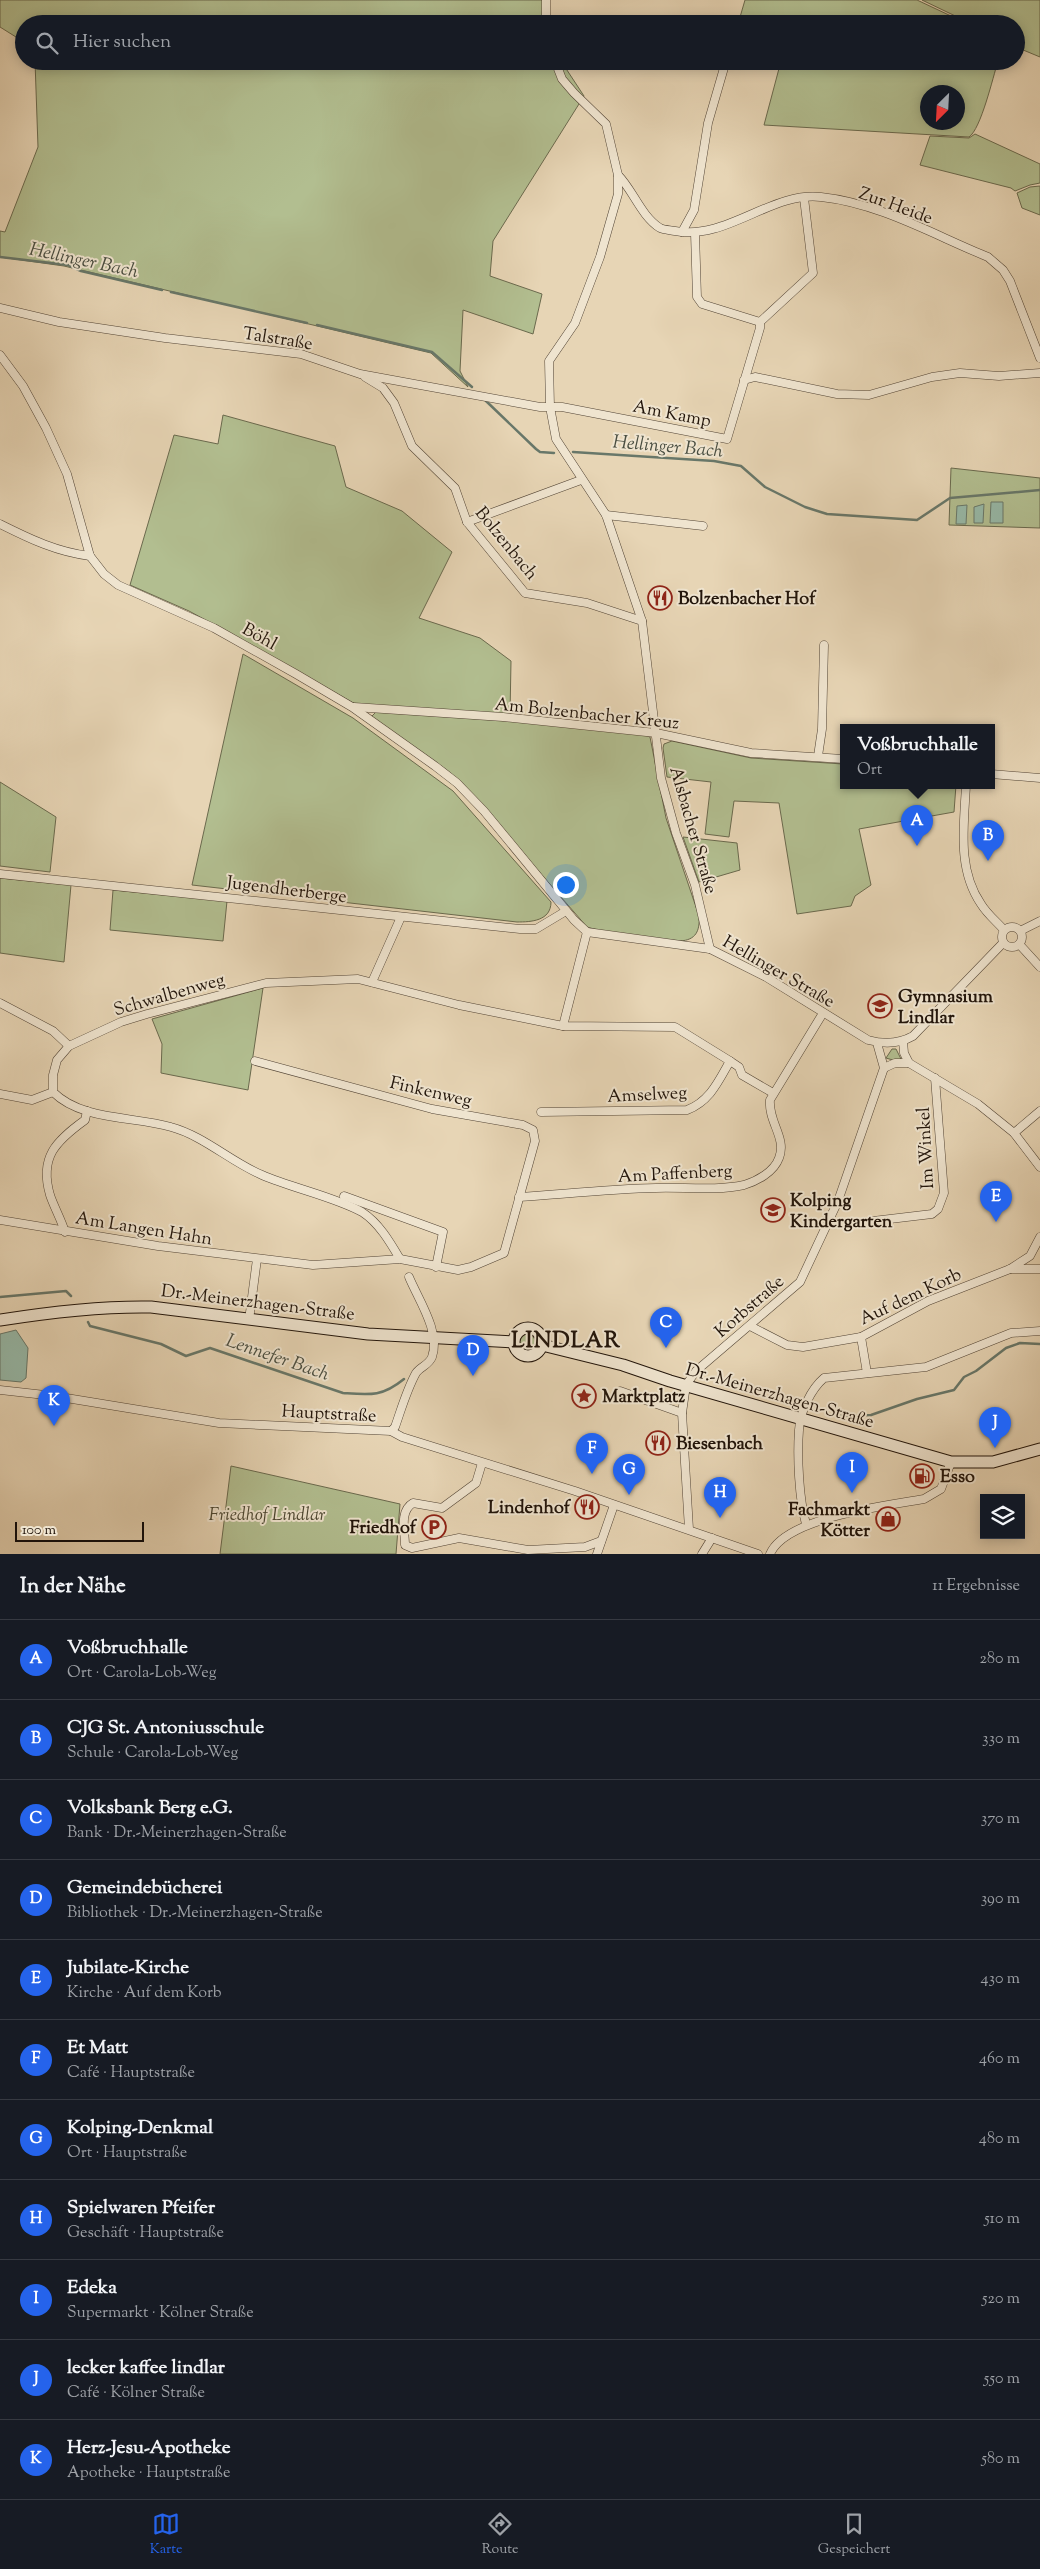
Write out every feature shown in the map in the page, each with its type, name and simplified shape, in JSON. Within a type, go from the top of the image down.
[{"type":"main road","name":"Dr.-Meinerzhagen-Straße","points":[[0,1320],[57,1311],[116,1306],[151,1307],[368,1334],[513,1342]]},
{"type":"main road","points":[[529,1327],[538,1332],[542,1345],[536,1354],[524,1356],[517,1351],[513,1342],[516,1332],[529,1327]]},
{"type":"main road","name":"Dr.-Meinerzhagen-Straße","points":[[542,1345],[577,1352],[686,1386],[951,1462],[993,1462],[1040,1449]]},
{"type":"street","points":[[546,0],[546,15]]},
{"type":"street","name":"Alsbacher Straße","points":[[558,70],[574,93],[606,124],[618,175],[618,194],[598,263],[575,323],[549,361],[550,407],[556,438],[606,515],[642,621],[661,778],[676,834],[695,885],[710,949]]},
{"type":"street","points":[[682,232],[694,210],[708,123],[723,70]]},
{"type":"street","name":"Zur Heide","points":[[618,175],[630,187],[652,220],[662,228],[695,233],[710,231],[786,202],[819,196],[873,208],[988,257],[1003,270],[1010,281],[1040,358]]},
{"type":"street","points":[[695,233],[697,298],[702,304],[760,322],[813,273],[804,198]]},
{"type":"street","name":"Talstraße","points":[[0,308],[59,322],[164,338],[293,353],[360,374],[550,407]]},
{"type":"street","name":"Am Kamp","points":[[550,407],[727,439],[760,328],[760,322]]},
{"type":"street","name":"Böhl","points":[[0,355],[23,386],[46,428],[66,474],[90,556],[104,574],[118,584],[214,628],[352,707],[457,783],[509,841],[566,911]]},
{"type":"street","points":[[744,380],[755,377],[838,394],[869,395],[932,377],[960,373],[999,376],[1040,373]]},
{"type":"street","name":"Bolzenbach","points":[[360,374],[383,388],[394,403],[412,446],[455,488],[467,522],[525,593],[587,603],[642,621]]},
{"type":"street","points":[[467,522],[582,480]]},
{"type":"street","points":[[606,515],[703,526]]},
{"type":"street","points":[[0,524],[65,553],[90,556]]},
{"type":"street","points":[[818,756],[822,729],[824,646]]},
{"type":"street","name":"Am Bolzenbacher Kreuz","points":[[352,707],[502,718],[656,733],[751,753],[840,758]]},
{"type":"street","points":[[995,774],[1040,778]]},
{"type":"street","points":[[966,789],[963,848],[967,879],[982,906],[1004,930]]},
{"type":"street","name":"Jugendherberge","points":[[0,874],[520,930],[536,929],[566,911]]},
{"type":"street","points":[[563,1026],[587,932],[566,911]]},
{"type":"street","points":[[372,982],[401,917]]},
{"type":"street","points":[[1020,931],[1040,921]]},
{"type":"street","points":[[1011,927],[1020,931],[1022,939],[1020,944],[1013,948],[1004,943],[1002,936],[1004,930],[1011,927]]},
{"type":"street","name":"Hellinger Straße","points":[[587,932],[710,949],[766,977],[868,1040],[877,1042],[903,1041]]},
{"type":"street","points":[[909,1063],[904,1052],[903,1041],[913,1036],[1004,943]]},
{"type":"street","points":[[1020,944],[1040,966]]},
{"type":"street","name":"Schwalbenweg","points":[[69,1046],[121,1022],[266,983],[358,979],[459,1004],[563,1026],[675,1027],[730,1061],[738,1067],[742,1075],[773,1093]]},
{"type":"street","points":[[0,1003],[53,1031],[69,1046],[58,1060],[53,1075],[53,1092],[64,1103],[87,1111],[173,1127],[187,1132],[260,1174],[362,1213],[385,1233],[400,1259]]},
{"type":"street","name":"Am Paffenberg","points":[[519,1197],[654,1188],[732,1187],[759,1179],[770,1171],[779,1159],[782,1149],[780,1135],[774,1126],[769,1111],[773,1093],[823,1013]]},
{"type":"street","points":[[877,1042],[884,1068],[895,1063],[909,1063],[978,1104],[1014,1133],[1040,1167]]},
{"type":"street","name":"Finkenweg","points":[[255,1061],[432,1109],[523,1125],[533,1130],[535,1141],[519,1197]]},
{"type":"street","name":"Amselweg","points":[[541,1112],[687,1110],[698,1105],[711,1094],[730,1061]]},
{"type":"street","name":"Korbstraße","points":[[686,1386],[700,1368],[800,1282],[838,1201],[884,1068]]},
{"type":"street","name":"Im Winkel","points":[[873,1221],[932,1214],[941,1202],[944,1193],[935,1078]]},
{"type":"street","points":[[0,1094],[32,1100],[53,1092]]},
{"type":"street","name":"Am Langen Hahn","points":[[87,1111],[85,1120],[61,1138],[47,1164],[46,1178],[50,1196],[65,1232],[313,1265],[400,1259],[458,1270],[471,1267],[504,1253],[519,1197]]},
{"type":"street","points":[[1014,1133],[1040,1111]]},
{"type":"street","points":[[344,1196],[423,1222],[443,1232],[436,1267]]},
{"type":"street","points":[[0,1220],[65,1232]]},
{"type":"street","name":"Auf dem Korb","points":[[750,1326],[788,1345],[803,1347],[861,1337],[928,1301],[1010,1269],[1030,1256],[1040,1237]]},
{"type":"street","points":[[249,1320],[257,1259]]},
{"type":"street","points":[[1010,1269],[1040,1269]]},
{"type":"street","points":[[391,1431],[395,1427],[417,1372],[426,1365],[432,1356],[433,1338],[409,1277]]},
{"type":"street","points":[[806,1524],[800,1472],[799,1430],[816,1385],[824,1378],[926,1367],[1011,1333],[1040,1331]]},
{"type":"street","points":[[861,1337],[867,1373]]},
{"type":"street","points":[[686,1386],[682,1413],[689,1529]]},
{"type":"street","name":"Hauptstraße","points":[[0,1390],[62,1397],[219,1423],[391,1431],[402,1437],[574,1491],[758,1554]]},
{"type":"street","points":[[620,1391],[682,1413]]},
{"type":"street","points":[[770,1554],[784,1536],[806,1524],[924,1499],[941,1489],[951,1462]]},
{"type":"street","points":[[482,1463],[476,1483],[460,1492],[442,1508],[414,1504],[406,1510],[404,1518],[405,1545],[412,1548],[459,1538],[527,1552],[584,1547],[601,1541]]},
{"type":"street","points":[[584,1547],[597,1554],[614,1505]]},
{"type":"street","points":[[702,1554],[712,1538]]},
{"type":"green space","points":[[0,0],[544,0],[545,15],[15,15],[15,36],[0,27]]},
{"type":"green space","points":[[745,0],[917,0],[949,15],[741,15]]},
{"type":"green space","points":[[922,0],[1040,0],[1040,57],[1025,51],[1025,15],[953,15]]},
{"type":"green space","points":[[35,70],[567,70],[584,96],[493,241],[490,276],[542,294],[533,334],[463,310],[460,371],[468,387],[431,353],[64,266],[0,257],[0,231],[5,232],[38,147]]},
{"type":"green space","points":[[779,70],[996,70],[982,114],[969,137],[764,125]]},
{"type":"green space","points":[[975,134],[1040,164],[1040,183],[1015,191],[1011,188],[920,165],[930,136],[969,138]]},
{"type":"green space","points":[[1040,186],[1040,215],[1022,208],[1017,193],[1030,187]]},
{"type":"green space","points":[[223,415],[335,446],[346,487],[402,511],[452,552],[419,618],[480,638],[511,661],[510,715],[355,704],[189,611],[130,585],[174,435],[218,444]]},
{"type":"green space","points":[[951,468],[1040,478],[1040,528],[949,525]]},
{"type":"green space","points":[[243,654],[353,718],[453,791],[551,902],[548,913],[534,921],[517,922],[192,885]]},
{"type":"green space","points":[[376,712],[567,725],[650,737],[666,818],[699,916],[699,926],[696,934],[690,939],[680,941],[612,934],[587,927],[463,784],[447,770],[371,717]]},
{"type":"green space","points":[[672,741],[751,758],[840,764],[840,789],[956,789],[954,812],[859,829],[871,885],[855,896],[851,906],[797,914],[779,803],[734,801],[729,837],[705,834],[711,782],[667,777],[664,744]]},
{"type":"green space","points":[[0,782],[56,817],[50,872],[0,866]]},
{"type":"green space","points":[[683,837],[737,843],[740,870],[699,882]]},
{"type":"green space","points":[[0,878],[71,885],[64,962],[0,953]]},
{"type":"green space","points":[[113,890],[227,901],[223,941],[110,930]]},
{"type":"green space","points":[[263,988],[248,1090],[161,1073],[162,1044],[152,1019]]},
{"type":"green space","points":[[892,1049],[896,1049],[901,1059],[896,1061],[886,1058]]},
{"type":"green space","points":[[527,1334],[535,1342],[527,1350],[519,1342]]},
{"type":"green space","name":"Friedhof Lindlar","points":[[231,1466],[400,1504],[396,1554],[220,1554]]},
{"type":"shaded area","points":[[991,502],[1003,502],[1003,523],[990,523]]},
{"type":"shaded area","points":[[984,504],[983,523],[974,523],[974,507]]},
{"type":"shaded area","points":[[967,505],[966,524],[956,524],[957,506]]},
{"type":"shaded area","points":[[16,1330],[28,1348],[26,1378],[21,1382],[0,1380],[0,1334]]},
{"type":"waterway","name":"Hellinger Bach","points":[[0,257],[68,265],[81,271],[162,290]]},
{"type":"waterway","name":"Hellinger Bach","points":[[171,292],[307,323]]},
{"type":"waterway","name":"Hellinger Bach","points":[[317,325],[432,352],[472,387]]},
{"type":"waterway","name":"Hellinger Bach","points":[[486,401],[536,449],[540,452],[554,453]]},
{"type":"waterway","name":"Hellinger Bach","points":[[573,452],[714,461],[741,466],[765,487],[805,507],[827,514],[917,520],[950,498],[1040,490]]},
{"type":"waterway","name":"Lennefer Bach","points":[[0,1297],[66,1291],[71,1296]]},
{"type":"waterway","name":"Lennefer Bach","points":[[88,1322],[90,1326],[161,1344],[186,1356],[210,1348],[343,1393],[375,1394],[389,1389],[404,1379]]},
{"type":"waterway","name":"Lennefer Bach","points":[[837,1416],[871,1415],[917,1399],[954,1390],[964,1377],[976,1371],[1006,1348],[1020,1343],[1040,1344]]},
{"type":"place","name":"Bolzenbacher Hof","points":[[660,598]]},
{"type":"place","name":"Voßbruchhalle","points":[[917,846]]},
{"type":"place","name":"CJG St. Antoniusschule","points":[[988,861]]},
{"type":"place","name":"Gymnasium Lindlar","points":[[880,1006]]},
{"type":"place","name":"Kolping Kindergarten","points":[[773,1210]]},
{"type":"place","name":"Jubilate-Kirche","points":[[996,1222]]},
{"type":"place","name":"Volksbank Berg e.G.","points":[[666,1348]]},
{"type":"place","name":"Gemeindebücherei","points":[[473,1376]]},
{"type":"place","name":"Marktplatz","points":[[584,1396]]},
{"type":"place","name":"Herz-Jesu-Apotheke","points":[[54,1426]]},
{"type":"place","name":"Biesenbach","points":[[658,1443]]},
{"type":"place","name":"lecker kaffee lindlar","points":[[995,1448]]},
{"type":"place","name":"Et Matt","points":[[592,1474]]},
{"type":"place","name":"Esso","points":[[922,1476]]},
{"type":"place","name":"Edeka","points":[[852,1493]]},
{"type":"place","name":"Kolping-Denkmal","points":[[629,1495]]},
{"type":"place","name":"Lindenhof","points":[[587,1507]]},
{"type":"place","name":"Spielwaren Pfeifer","points":[[720,1518]]},
{"type":"place","name":"Fachmarkt Kötter","points":[[888,1519]]},
{"type":"place","name":"Friedhof","points":[[434,1527]]},
{"type":"district","name":"LINDLAR","points":[[566,1339]]}]
